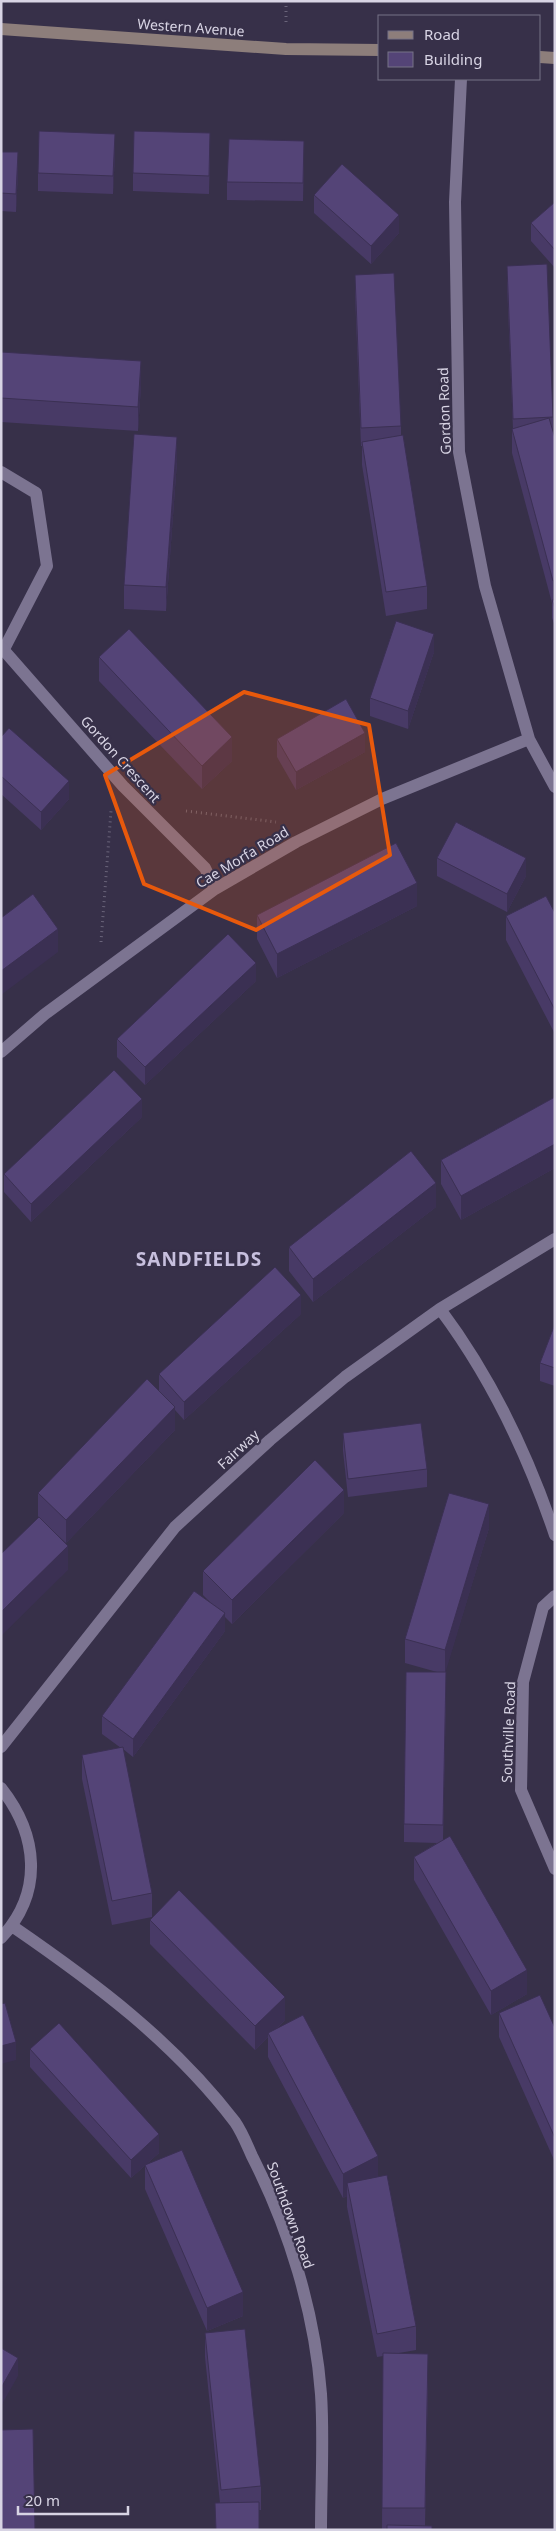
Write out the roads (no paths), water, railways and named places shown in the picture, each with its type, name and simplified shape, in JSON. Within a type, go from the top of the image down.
[{"type":"street","name":"Western Avenue","points":[[1,29],[286,49],[378,50]]},
{"type":"street","points":[[541,57],[555,58]]},
{"type":"street","name":"Gordon Road","points":[[461,80],[455,202],[459,452],[485,586],[529,739],[555,787]]},
{"type":"street","name":"Gordon Crescent","points":[[1,472],[36,493],[47,566],[3,648],[123,786],[205,868],[215,889]]},
{"type":"street","name":"Cae Morfa Road","points":[[1,1052],[45,1014],[215,889],[296,842],[382,799],[529,739]]},
{"type":"street","name":"Fairway","points":[[1,1747],[175,1527],[270,1440],[345,1377],[440,1309],[555,1239]]},
{"type":"street","points":[[440,1309],[485,1376],[537,1481],[555,1535]]},
{"type":"street","name":"Southville Road","points":[[555,1596],[543,1607],[523,1682],[520,1790],[555,1869]]},
{"type":"street","points":[[1,1788],[16,1806],[26,1830],[32,1855],[30,1880],[24,1904],[12,1926],[1,1938]]},
{"type":"street","name":"Southdown Road","points":[[12,1926],[76,1970],[145,2025],[194,2074],[236,2124],[249,2148],[265,2181],[294,2261],[314,2339],[321,2395],[321,2530]]},
{"type":"district","name":"SANDFIELDS","points":[[199,1259]]}]
